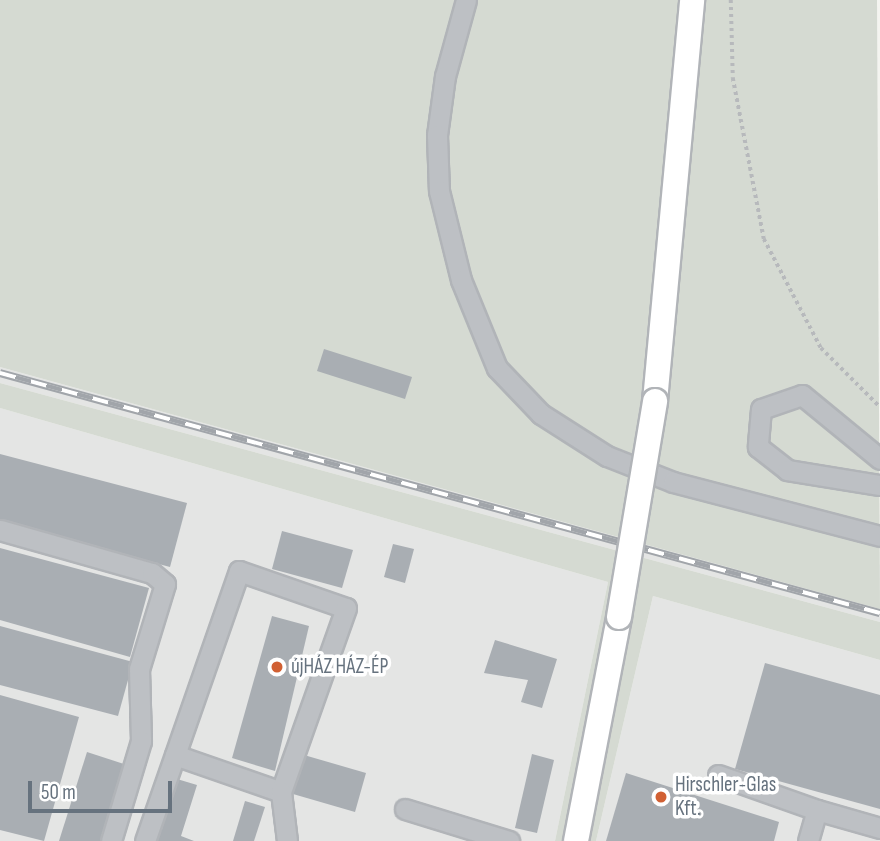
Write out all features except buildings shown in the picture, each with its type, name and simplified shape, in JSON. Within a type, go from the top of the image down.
[{"type":"main road","points":[[576,841],[619,617],[655,401],[692,0]]},
{"type":"street","points":[[466,0],[445,76],[437,135],[439,191],[461,280],[497,368],[541,414],[607,456],[673,482],[880,537]]},
{"type":"street","points":[[880,459],[802,395],[761,409],[758,447],[787,470],[880,485]]},
{"type":"street","points":[[0,530],[152,573],[165,584],[139,669],[141,741],[111,841]]},
{"type":"street","points":[[145,841],[239,571],[345,608],[281,792],[287,841]]},
{"type":"street","points":[[175,755],[281,792]]},
{"type":"street","points":[[718,775],[817,810],[880,828]]},
{"type":"street","points":[[405,810],[509,841]]},
{"type":"street","points":[[808,841],[817,810]]},
{"type":"path","points":[[731,0],[733,78],[764,239],[821,348],[880,407]]},
{"type":"path","points":[[755,239],[764,239]]},
{"type":"shaded area","points":[[0,0],[877,0],[880,609],[0,367]]},
{"type":"shaded area","points":[[0,367],[880,609],[880,622],[0,383]]},
{"type":"shaded area","points":[[0,383],[880,622],[880,660],[653,596],[596,841],[555,841],[608,582],[0,408]]},
{"type":"shaded area","points":[[0,408],[608,582],[555,841],[0,841]]},
{"type":"shaded area","points":[[653,596],[880,660],[880,841],[596,841]]},
{"type":"railway","points":[[0,373],[880,613]]},
{"type":"place","name":"újHÁZ HÁZ-ÉP","points":[[277,667]]},
{"type":"place","name":"Hirschler-Glas Kft.","points":[[661,797]]}]
